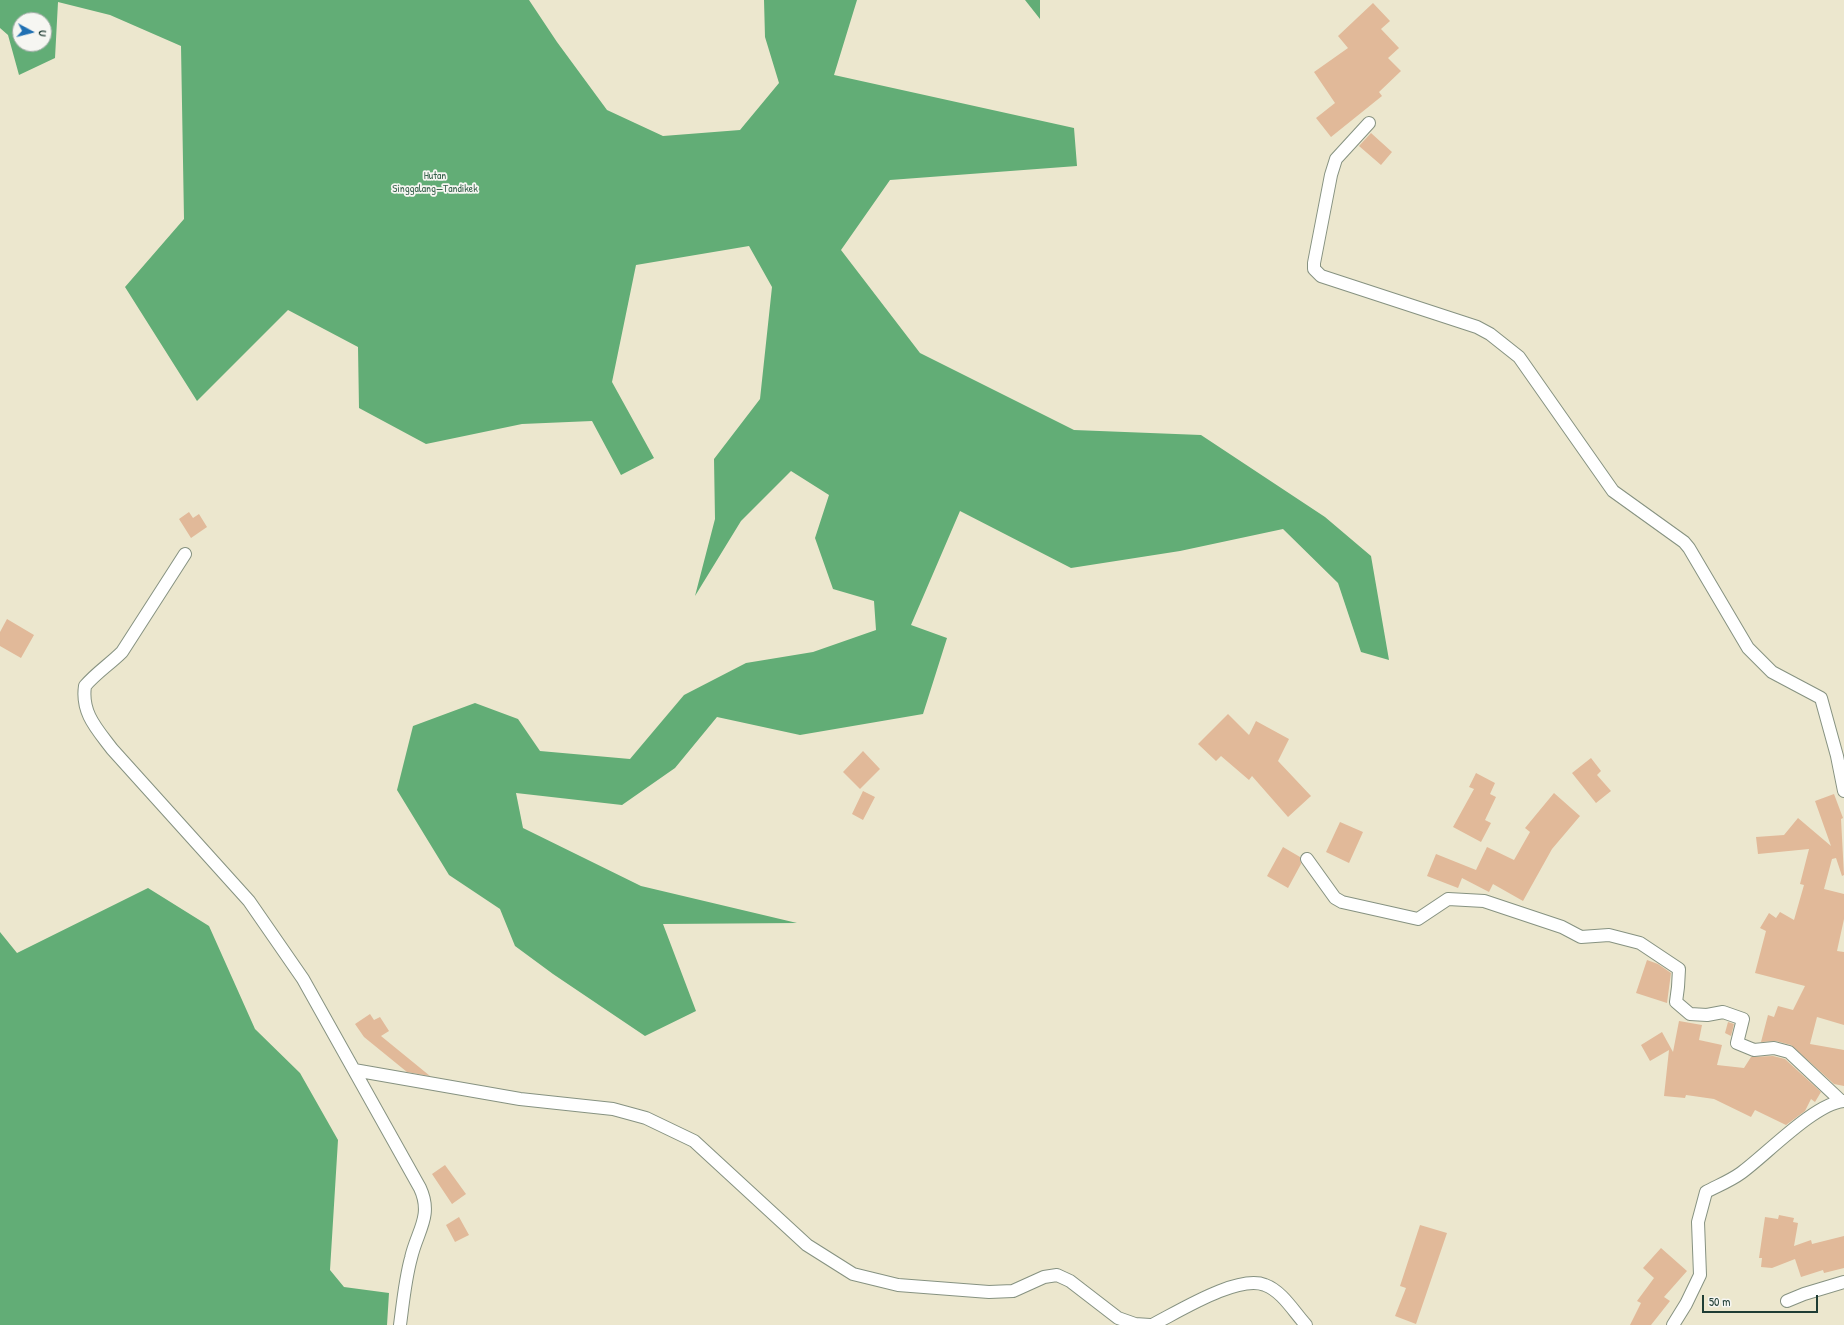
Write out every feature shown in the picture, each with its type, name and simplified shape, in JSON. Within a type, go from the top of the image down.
[{"type":"street","points":[[1369,123],[1336,159],[1331,175],[1314,263],[1317,273],[1321,276],[1477,327],[1490,334],[1519,357],[1613,491],[1684,542],[1689,548],[1748,648],[1772,672],[1821,698],[1837,756],[1844,790]]},
{"type":"street","points":[[185,554],[122,652],[110,664],[95,674],[85,686],[83,696],[85,706],[95,725],[112,749],[249,900],[303,979],[425,1198],[426,1209],[424,1220],[411,1258],[400,1325]]},
{"type":"street","points":[[1308,859],[1335,898],[1342,902],[1418,919],[1448,899],[1484,901],[1562,927],[1581,937],[1609,935],[1640,943],[1679,969],[1676,1002],[1690,1014],[1708,1015],[1723,1012],[1743,1020],[1737,1044],[1754,1050],[1774,1048],[1789,1052],[1843,1101]]},
{"type":"street","points":[[354,1070],[520,1099],[613,1109],[646,1118],[694,1141],[807,1245],[853,1274],[898,1285],[989,1292],[1013,1291],[1044,1277],[1057,1275],[1070,1281],[1118,1318],[1135,1324],[1151,1325],[1231,1286],[1249,1283],[1264,1285],[1278,1292],[1306,1325]]},
{"type":"street","points":[[1673,1325],[1686,1304],[1700,1275],[1698,1222],[1706,1192],[1741,1173],[1796,1128],[1829,1104],[1843,1101]]},
{"type":"street","points":[[1786,1301],[1844,1282]]},
{"type":"green space","name":"Hutan Singgalang—Tandikek","points":[[0,0],[529,0],[557,42],[607,110],[663,136],[740,130],[779,83],[765,37],[764,0],[857,0],[834,75],[1074,128],[1077,166],[890,180],[841,250],[920,353],[1074,430],[1201,435],[1325,517],[1371,556],[1389,660],[1361,652],[1338,583],[1283,529],[1180,551],[1071,568],[960,511],[911,625],[947,638],[923,714],[800,735],[717,717],[675,768],[622,805],[516,793],[523,828],[641,886],[797,923],[663,924],[696,1011],[645,1036],[553,974],[515,946],[500,909],[449,875],[397,790],[413,726],[475,703],[518,719],[540,751],[630,759],[684,695],[746,663],[813,652],[876,630],[874,601],[833,589],[815,538],[829,495],[791,471],[741,521],[695,596],[715,519],[714,459],[760,399],[772,287],[749,246],[636,265],[612,382],[654,458],[621,475],[592,421],[522,424],[426,444],[359,408],[358,347],[288,310],[197,401],[125,287],[184,219],[181,46],[110,15],[58,2],[55,58],[19,75],[13,52],[52,52],[52,12],[12,12],[12,50],[8,35],[0,28]]},
{"type":"green space","points":[[1025,0],[1040,0],[1040,19]]},
{"type":"green space","points":[[148,888],[209,926],[255,1029],[300,1073],[338,1140],[330,1270],[344,1287],[389,1293],[387,1325],[0,1325],[0,932],[17,953]]},
{"type":"building","points":[[1373,3],[1390,21],[1381,29],[1399,48],[1388,58],[1401,71],[1379,92],[1382,96],[1331,137],[1316,118],[1335,103],[1314,72],[1348,48],[1338,36]]},
{"type":"building","points":[[1371,133],[1392,152],[1381,165],[1359,146]]},
{"type":"building","points":[[189,512],[193,518],[199,514],[207,527],[191,538],[179,519]]},
{"type":"building","points":[[7,619],[34,635],[21,658],[0,646],[0,632]]},
{"type":"building","points":[[1228,714],[1249,735],[1256,721],[1289,739],[1278,761],[1311,796],[1288,817],[1252,776],[1249,780],[1221,756],[1216,761],[1198,744]]},
{"type":"building","points":[[863,751],[880,769],[860,789],[843,772]]},
{"type":"building","points":[[1591,758],[1601,771],[1597,775],[1611,791],[1596,803],[1572,773]]},
{"type":"building","points":[[1476,773],[1495,783],[1490,794],[1496,797],[1485,820],[1491,823],[1481,842],[1453,827],[1474,789],[1469,787]]},
{"type":"building","points":[[863,791],[875,797],[863,820],[852,814]]},
{"type":"building","points":[[1554,793],[1580,816],[1552,849],[1523,901],[1493,884],[1489,892],[1462,878],[1458,888],[1427,876],[1436,854],[1476,870],[1487,847],[1514,860],[1530,832],[1525,828]]},
{"type":"building","points":[[1834,794],[1843,818],[1841,819],[1844,875],[1842,876],[1836,858],[1832,859],[1824,889],[1844,894],[1844,919],[1837,951],[1844,952],[1844,1025],[1817,1017],[1810,1044],[1844,1050],[1844,1086],[1834,1084],[1791,1045],[1776,1041],[1761,1042],[1768,1015],[1774,1017],[1778,1006],[1793,1010],[1805,986],[1755,973],[1766,931],[1760,928],[1769,913],[1776,918],[1780,912],[1794,920],[1804,885],[1800,884],[1809,849],[1758,854],[1756,837],[1784,835],[1798,818],[1831,846],[1815,801]]},
{"type":"building","points":[[1340,822],[1363,832],[1349,863],[1326,852]]},
{"type":"building","points":[[1283,847],[1300,857],[1301,864],[1288,888],[1267,876]]},
{"type":"building","points":[[1647,960],[1658,964],[1671,973],[1667,1003],[1636,993]]},
{"type":"building","points":[[370,1014],[374,1020],[380,1017],[389,1031],[381,1036],[430,1076],[407,1072],[364,1037],[355,1024]]},
{"type":"building","points":[[1679,1021],[1702,1025],[1699,1040],[1722,1045],[1717,1065],[1744,1068],[1751,1057],[1773,1056],[1785,1059],[1821,1092],[1815,1102],[1811,1099],[1805,1111],[1786,1125],[1755,1110],[1751,1117],[1714,1099],[1686,1095],[1685,1098],[1664,1096],[1669,1050],[1650,1061],[1641,1045],[1662,1032],[1673,1052]]},
{"type":"building","points":[[1728,1022],[1734,1024],[1731,1036],[1725,1033]]},
{"type":"building","points":[[445,1165],[466,1194],[452,1204],[432,1174]]},
{"type":"building","points":[[1779,1215],[1794,1218],[1793,1222],[1798,1223],[1794,1246],[1811,1240],[1812,1244],[1844,1236],[1844,1268],[1824,1273],[1823,1270],[1801,1277],[1795,1259],[1772,1268],[1761,1267],[1762,1258],[1759,1258],[1765,1217],[1778,1219]]},
{"type":"building","points":[[459,1217],[469,1235],[455,1242],[446,1225]]},
{"type":"building","points":[[1420,1225],[1447,1233],[1416,1324],[1395,1316],[1406,1288],[1400,1286]]},
{"type":"building","points":[[1661,1248],[1687,1271],[1664,1297],[1670,1301],[1651,1325],[1630,1325],[1641,1303],[1637,1301],[1654,1278],[1643,1268]]}]
